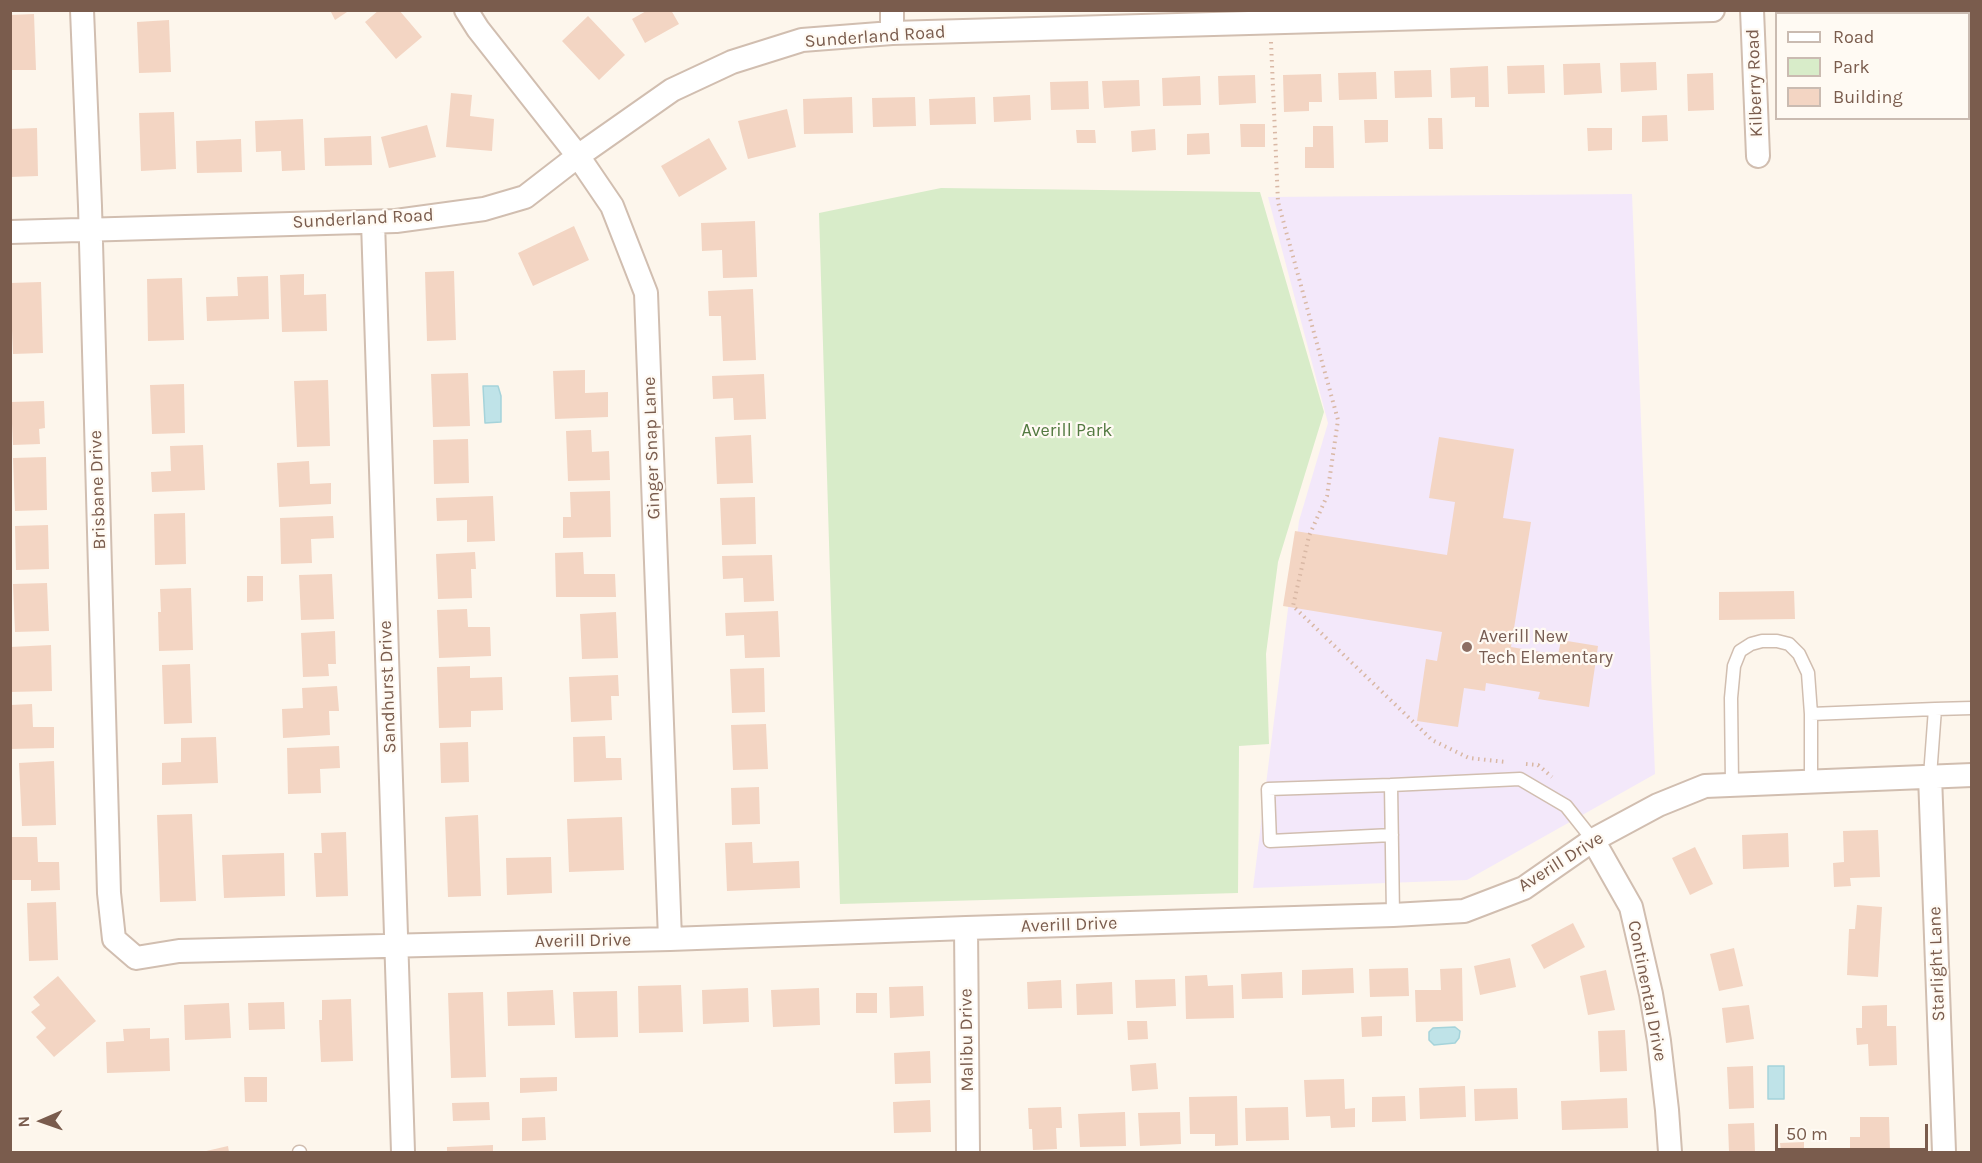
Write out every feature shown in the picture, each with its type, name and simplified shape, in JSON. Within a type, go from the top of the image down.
[{"type":"street","name":"Brisbane Drive","points":[[82,10],[91,230],[109,893],[114,939],[136,958]]},
{"type":"street","name":"Ginger Snap Lane","points":[[466,10],[478,29],[578,156],[612,206],[646,293],[670,939]]},
{"type":"street","points":[[892,10],[892,33]]},
{"type":"street","name":"Sunderland Road","points":[[10,232],[396,221],[484,209],[525,197],[578,156],[672,90],[732,62],[802,40],[1174,18],[1270,23],[1713,10]]},
{"type":"street","name":"Kilberry Road","points":[[1752,10],[1758,156]]},
{"type":"street","name":"Sandhurst Drive","points":[[373,222],[403,1152]]},
{"type":"street","name":"Averill Drive","points":[[136,958],[179,951],[670,939],[1393,915],[1464,910],[1524,888],[1593,840],[1658,805],[1705,786],[1971,775]]},
{"type":"street","name":"Starlight Lane","points":[[1930,776],[1944,1152]]},
{"type":"street","name":"Continental Drive","points":[[1593,840],[1631,907],[1659,1041],[1670,1152]]},
{"type":"street","name":"Malibu Drive","points":[[966,928],[968,1152]]},
{"type":"lane","points":[[1732,784],[1731,698],[1734,666],[1740,651],[1751,644],[1762,641],[1789,644],[1799,654],[1808,673],[1812,781]]},
{"type":"lane","points":[[1811,714],[1971,708]]},
{"type":"lane","points":[[1930,776],[1935,709]]},
{"type":"lane","points":[[1392,835],[1270,841],[1268,789],[1520,779],[1566,806],[1593,840]]},
{"type":"lane","points":[[1391,785],[1393,915]]},
{"type":"path","points":[[1270,23],[1278,202],[1338,420],[1327,496],[1309,536],[1293,606],[1432,740],[1468,758],[1538,765],[1554,779]]},
{"type":"shaded area","name":"Averill New Tech Elementary","points":[[1632,194],[1655,774],[1467,880],[1253,888],[1299,521],[1328,423],[1268,197]]},
{"type":"green space","name":"Averill Park","points":[[941,188],[1260,192],[1324,412],[1278,562],[1266,654],[1269,744],[1239,746],[1238,893],[840,904],[819,213]]},
{"type":"water","points":[[483,386],[498,386],[501,396],[501,422],[485,423]]},
{"type":"water","points":[[1455,1027],[1460,1031],[1455,1043],[1434,1045],[1429,1040],[1429,1032],[1433,1028]]},
{"type":"water","points":[[1768,1066],[1784,1066],[1784,1099],[1768,1099]]},
{"type":"building","points":[[330,10],[350,10],[335,20]]},
{"type":"building","points":[[379,10],[399,10],[422,37],[396,59],[365,22]]},
{"type":"building","points":[[648,10],[671,10],[679,24],[645,43],[632,19]]},
{"type":"building","points":[[34,14],[36,70],[10,70],[10,15]]},
{"type":"building","points":[[588,16],[625,55],[599,80],[562,41]]},
{"type":"building","points":[[169,20],[171,72],[139,73],[137,22]]},
{"type":"building","points":[[1656,62],[1657,90],[1621,92],[1620,63]]},
{"type":"building","points":[[1600,63],[1602,93],[1564,95],[1563,64]]},
{"type":"building","points":[[1544,65],[1545,93],[1508,94],[1507,66]]},
{"type":"building","points":[[1488,66],[1489,107],[1475,107],[1475,97],[1451,98],[1450,68]]},
{"type":"building","points":[[1431,70],[1432,97],[1395,98],[1394,71]]},
{"type":"building","points":[[1376,72],[1377,99],[1339,100],[1338,73]]},
{"type":"building","points":[[1713,73],[1714,110],[1688,111],[1687,74]]},
{"type":"building","points":[[1321,74],[1322,102],[1309,102],[1309,111],[1284,112],[1283,75]]},
{"type":"building","points":[[1255,75],[1256,103],[1219,105],[1218,76]]},
{"type":"building","points":[[1200,76],[1201,105],[1163,106],[1162,78]]},
{"type":"building","points":[[1139,80],[1140,106],[1104,108],[1102,81]]},
{"type":"building","points":[[1088,81],[1089,109],[1051,110],[1050,82]]},
{"type":"building","points":[[451,93],[472,95],[470,116],[494,119],[492,151],[446,147]]},
{"type":"building","points":[[1030,95],[1031,120],[994,122],[993,97]]},
{"type":"building","points":[[852,97],[853,133],[804,134],[803,99]]},
{"type":"building","points":[[915,97],[916,126],[873,127],[872,98]]},
{"type":"building","points":[[975,97],[976,124],[930,125],[929,99]]},
{"type":"building","points":[[787,109],[796,147],[748,159],[738,121]]},
{"type":"building","points":[[174,112],[176,169],[141,171],[139,113]]},
{"type":"building","points":[[1667,115],[1668,141],[1642,142],[1642,116]]},
{"type":"building","points":[[1428,118],[1442,118],[1443,149],[1429,149]]},
{"type":"building","points":[[303,119],[305,170],[282,171],[281,151],[256,152],[255,121]]},
{"type":"building","points":[[1364,120],[1388,120],[1388,142],[1365,143]]},
{"type":"building","points":[[1240,124],[1265,124],[1265,147],[1241,147]]},
{"type":"building","points":[[427,125],[436,157],[389,168],[381,137]]},
{"type":"building","points":[[1313,126],[1333,126],[1334,168],[1305,168],[1305,147],[1313,147]]},
{"type":"building","points":[[37,128],[38,176],[10,177],[10,129]]},
{"type":"building","points":[[1587,128],[1612,128],[1612,150],[1588,151]]},
{"type":"building","points":[[1155,129],[1156,150],[1132,152],[1131,131]]},
{"type":"building","points":[[1076,130],[1095,130],[1096,143],[1077,143]]},
{"type":"building","points":[[1209,133],[1210,154],[1187,155],[1187,134]]},
{"type":"building","points":[[371,136],[372,165],[325,166],[324,138]]},
{"type":"building","points":[[709,138],[727,169],[679,197],[661,166]]},
{"type":"building","points":[[241,139],[242,172],[197,173],[196,141]]},
{"type":"building","points":[[755,221],[757,277],[723,278],[722,250],[702,251],[701,223]]},
{"type":"building","points":[[574,226],[589,260],[533,286],[518,253]]},
{"type":"building","points":[[454,271],[456,340],[427,341],[425,272]]},
{"type":"building","points":[[304,274],[304,295],[326,294],[327,331],[282,332],[280,275]]},
{"type":"building","points":[[268,276],[269,319],[207,321],[206,297],[238,296],[237,277]]},
{"type":"building","points":[[182,278],[184,340],[148,341],[147,279]]},
{"type":"building","points":[[41,282],[43,353],[13,354],[10,283]]},
{"type":"building","points":[[753,289],[756,360],[723,361],[721,316],[709,316],[708,291]]},
{"type":"building","points":[[585,370],[585,393],[608,392],[608,417],[555,419],[553,371]]},
{"type":"building","points":[[468,373],[470,426],[433,427],[431,374]]},
{"type":"building","points":[[764,374],[766,419],[734,420],[733,398],[713,399],[712,376]]},
{"type":"building","points":[[328,380],[330,446],[297,447],[294,381]]},
{"type":"building","points":[[184,384],[185,433],[152,434],[150,385]]},
{"type":"building","points":[[44,401],[45,428],[39,429],[40,444],[13,445],[11,402]]},
{"type":"building","points":[[591,430],[592,452],[609,451],[610,480],[568,481],[566,431]]},
{"type":"building","points":[[751,435],[753,483],[717,484],[715,437]]},
{"type":"building","points":[[1439,437],[1514,449],[1503,518],[1531,522],[1511,647],[1558,655],[1561,640],[1598,646],[1589,707],[1538,699],[1540,692],[1486,683],[1485,691],[1464,688],[1458,727],[1417,721],[1426,659],[1437,661],[1442,632],[1283,606],[1295,531],[1447,555],[1455,502],[1429,498]]},
{"type":"building","points":[[468,439],[469,483],[434,484],[433,440]]},
{"type":"building","points":[[203,445],[205,490],[152,492],[151,472],[171,471],[170,446]]},
{"type":"building","points":[[46,457],[47,510],[15,511],[13,458]]},
{"type":"building","points":[[309,461],[310,484],[331,483],[331,504],[279,507],[277,463]]},
{"type":"building","points":[[610,491],[611,537],[563,538],[563,517],[571,517],[570,492]]},
{"type":"building","points":[[493,496],[495,541],[467,542],[467,520],[437,521],[436,498]]},
{"type":"building","points":[[755,497],[756,544],[722,545],[720,498]]},
{"type":"building","points":[[185,513],[186,564],[155,565],[154,514]]},
{"type":"building","points":[[333,516],[334,538],[311,539],[312,563],[281,564],[280,518]]},
{"type":"building","points":[[48,525],[49,569],[16,570],[15,526]]},
{"type":"building","points":[[475,552],[476,569],[471,569],[472,598],[438,599],[436,554]]},
{"type":"building","points":[[583,552],[584,574],[615,574],[616,597],[556,597],[555,553]]},
{"type":"building","points":[[772,555],[774,601],[744,602],[743,578],[723,579],[722,556]]},
{"type":"building","points":[[332,574],[334,619],[301,620],[299,575]]},
{"type":"building","points":[[247,576],[263,576],[263,601],[247,602]]},
{"type":"building","points":[[47,583],[49,631],[15,632],[13,584]]},
{"type":"building","points":[[191,588],[193,650],[159,651],[160,589]]},
{"type":"building","points":[[1794,591],[1795,619],[1719,620],[1719,592]]},
{"type":"building","points":[[467,609],[468,627],[490,627],[491,656],[439,658],[437,610]]},
{"type":"building","points":[[778,611],[780,657],[745,658],[744,635],[726,636],[725,613]]},
{"type":"building","points":[[616,612],[618,658],[582,659],[580,614]]},
{"type":"building","points":[[335,631],[336,664],[328,664],[329,676],[303,677],[301,633]]},
{"type":"building","points":[[51,645],[52,691],[10,692],[10,647]]},
{"type":"building","points":[[190,664],[192,723],[164,724],[162,665]]},
{"type":"building","points":[[470,666],[470,678],[502,677],[503,710],[471,711],[471,727],[439,728],[437,667]]},
{"type":"building","points":[[764,668],[765,712],[732,713],[730,669]]},
{"type":"building","points":[[618,675],[619,696],[611,696],[612,720],[571,722],[569,677]]},
{"type":"building","points":[[337,686],[339,711],[329,711],[330,735],[283,738],[282,709],[303,708],[302,688]]},
{"type":"building","points":[[32,704],[33,727],[54,727],[54,748],[10,749],[10,705]]},
{"type":"building","points":[[766,724],[768,769],[733,770],[731,725]]},
{"type":"building","points":[[605,736],[606,758],[621,758],[622,780],[574,782],[573,737]]},
{"type":"building","points":[[216,737],[218,783],[162,785],[162,763],[181,762],[181,738]]},
{"type":"building","points":[[468,742],[469,782],[441,783],[440,743]]},
{"type":"building","points":[[339,746],[340,768],[320,769],[321,793],[288,794],[287,748]]},
{"type":"building","points":[[54,761],[56,825],[22,826],[19,763]]},
{"type":"building","points":[[759,787],[760,824],[732,825],[731,788]]},
{"type":"building","points":[[192,814],[196,901],[160,902],[157,815]]},
{"type":"building","points":[[478,815],[481,896],[448,897],[445,817]]},
{"type":"building","points":[[622,817],[624,870],[569,872],[567,819]]},
{"type":"building","points":[[1878,830],[1880,877],[1850,878],[1851,886],[1834,887],[1833,863],[1844,862],[1843,831]]},
{"type":"building","points":[[346,832],[348,896],[316,897],[314,853],[322,853],[321,833]]},
{"type":"building","points":[[1788,833],[1789,867],[1743,869],[1742,835]]},
{"type":"building","points":[[10,837],[37,837],[38,862],[59,862],[60,890],[31,891],[31,880],[10,880]]},
{"type":"building","points":[[752,842],[753,863],[799,861],[800,888],[727,891],[725,843]]},
{"type":"building","points":[[1695,847],[1713,884],[1690,895],[1672,858]]},
{"type":"building","points":[[284,853],[285,896],[224,898],[222,855]]},
{"type":"building","points":[[551,857],[552,893],[507,895],[506,858]]},
{"type":"building","points":[[56,902],[58,960],[29,961],[27,903]]},
{"type":"building","points":[[1857,905],[1882,907],[1878,977],[1847,975],[1849,929],[1855,929]]},
{"type":"building","points":[[1573,923],[1585,947],[1544,969],[1531,945]]},
{"type":"building","points":[[1734,948],[1743,986],[1719,991],[1710,954]]},
{"type":"building","points":[[1510,958],[1516,987],[1480,995],[1474,966]]},
{"type":"building","points":[[1353,968],[1354,993],[1302,995],[1302,970]]},
{"type":"building","points":[[1408,968],[1409,996],[1370,997],[1369,969]]},
{"type":"building","points":[[1462,968],[1463,1021],[1416,1022],[1415,990],[1441,990],[1440,969]]},
{"type":"building","points":[[1606,970],[1615,1010],[1588,1015],[1580,976]]},
{"type":"building","points":[[1282,972],[1283,998],[1242,999],[1241,974]]},
{"type":"building","points":[[1207,975],[1208,986],[1233,985],[1234,1018],[1186,1019],[1185,976]]},
{"type":"building","points":[[58,976],[96,1021],[54,1057],[36,1037],[46,1028],[31,1012],[40,1005],[33,997]]},
{"type":"building","points":[[1175,979],[1176,1006],[1136,1008],[1135,980]]},
{"type":"building","points":[[1061,980],[1062,1008],[1028,1009],[1027,982]]},
{"type":"building","points":[[1112,982],[1113,1014],[1077,1015],[1076,984]]},
{"type":"building","points":[[681,985],[683,1032],[639,1033],[638,986]]},
{"type":"building","points":[[923,986],[924,1016],[890,1018],[889,987]]},
{"type":"building","points":[[748,988],[749,1022],[703,1024],[702,990]]},
{"type":"building","points":[[819,988],[820,1025],[773,1027],[771,990]]},
{"type":"building","points":[[553,990],[555,1025],[508,1026],[507,992]]},
{"type":"building","points":[[617,991],[618,1037],[575,1038],[573,992]]},
{"type":"building","points":[[483,992],[486,1077],[451,1078],[448,993]]},
{"type":"building","points":[[856,993],[877,993],[877,1013],[856,1013]]},
{"type":"building","points":[[351,999],[353,1061],[321,1062],[319,1020],[322,1020],[322,1000]]},
{"type":"building","points":[[284,1002],[285,1029],[249,1030],[248,1003]]},
{"type":"building","points":[[229,1003],[231,1038],[185,1040],[184,1005]]},
{"type":"building","points":[[1749,1005],[1754,1039],[1726,1043],[1722,1008]]},
{"type":"building","points":[[1887,1005],[1887,1026],[1896,1026],[1897,1065],[1869,1066],[1868,1044],[1857,1045],[1856,1028],[1862,1028],[1862,1006]]},
{"type":"building","points":[[1382,1016],[1382,1036],[1362,1037],[1361,1017]]},
{"type":"building","points":[[1127,1021],[1147,1021],[1148,1039],[1128,1040]]},
{"type":"building","points":[[150,1028],[150,1039],[169,1038],[170,1071],[107,1073],[106,1042],[124,1041],[123,1029]]},
{"type":"building","points":[[1625,1030],[1627,1071],[1600,1072],[1598,1031]]},
{"type":"building","points":[[930,1051],[931,1083],[895,1084],[894,1053]]},
{"type":"building","points":[[1156,1063],[1158,1089],[1132,1091],[1130,1065]]},
{"type":"building","points":[[1753,1066],[1754,1108],[1729,1109],[1727,1067]]},
{"type":"building","points":[[244,1077],[267,1077],[267,1102],[245,1102]]},
{"type":"building","points":[[557,1077],[557,1091],[520,1093],[520,1078]]},
{"type":"building","points":[[1344,1079],[1345,1109],[1355,1108],[1355,1127],[1331,1128],[1330,1116],[1306,1117],[1304,1080]]},
{"type":"building","points":[[1465,1086],[1466,1117],[1420,1119],[1419,1088]]},
{"type":"building","points":[[1517,1088],[1518,1119],[1475,1121],[1474,1089]]},
{"type":"building","points":[[1237,1096],[1238,1145],[1215,1146],[1215,1134],[1190,1134],[1189,1097]]},
{"type":"building","points":[[1405,1096],[1406,1121],[1372,1122],[1372,1097]]},
{"type":"building","points":[[1627,1098],[1628,1128],[1562,1130],[1561,1101]]},
{"type":"building","points":[[930,1100],[931,1132],[894,1133],[893,1102]]},
{"type":"building","points":[[489,1102],[490,1120],[453,1121],[452,1103]]},
{"type":"building","points":[[1061,1107],[1062,1128],[1056,1128],[1057,1149],[1033,1150],[1028,1108]]},
{"type":"building","points":[[1288,1107],[1289,1140],[1246,1141],[1245,1108]]},
{"type":"building","points":[[1125,1112],[1126,1146],[1080,1147],[1078,1114]]},
{"type":"building","points":[[1180,1112],[1181,1144],[1140,1146],[1138,1113]]},
{"type":"building","points":[[545,1117],[546,1140],[522,1141],[522,1118]]},
{"type":"building","points":[[1860,1117],[1889,1117],[1890,1152],[1850,1152],[1850,1137],[1860,1137]]},
{"type":"building","points":[[1754,1123],[1755,1152],[1729,1152],[1728,1124]]},
{"type":"building","points":[[1804,1142],[1804,1152],[1781,1152],[1780,1143]]},
{"type":"building","points":[[493,1145],[493,1152],[447,1152],[447,1147]]},
{"type":"building","points":[[228,1146],[229,1152],[202,1152]]},
{"type":"place","name":"Averill New Tech Elementary","points":[[1467,647]]}]
